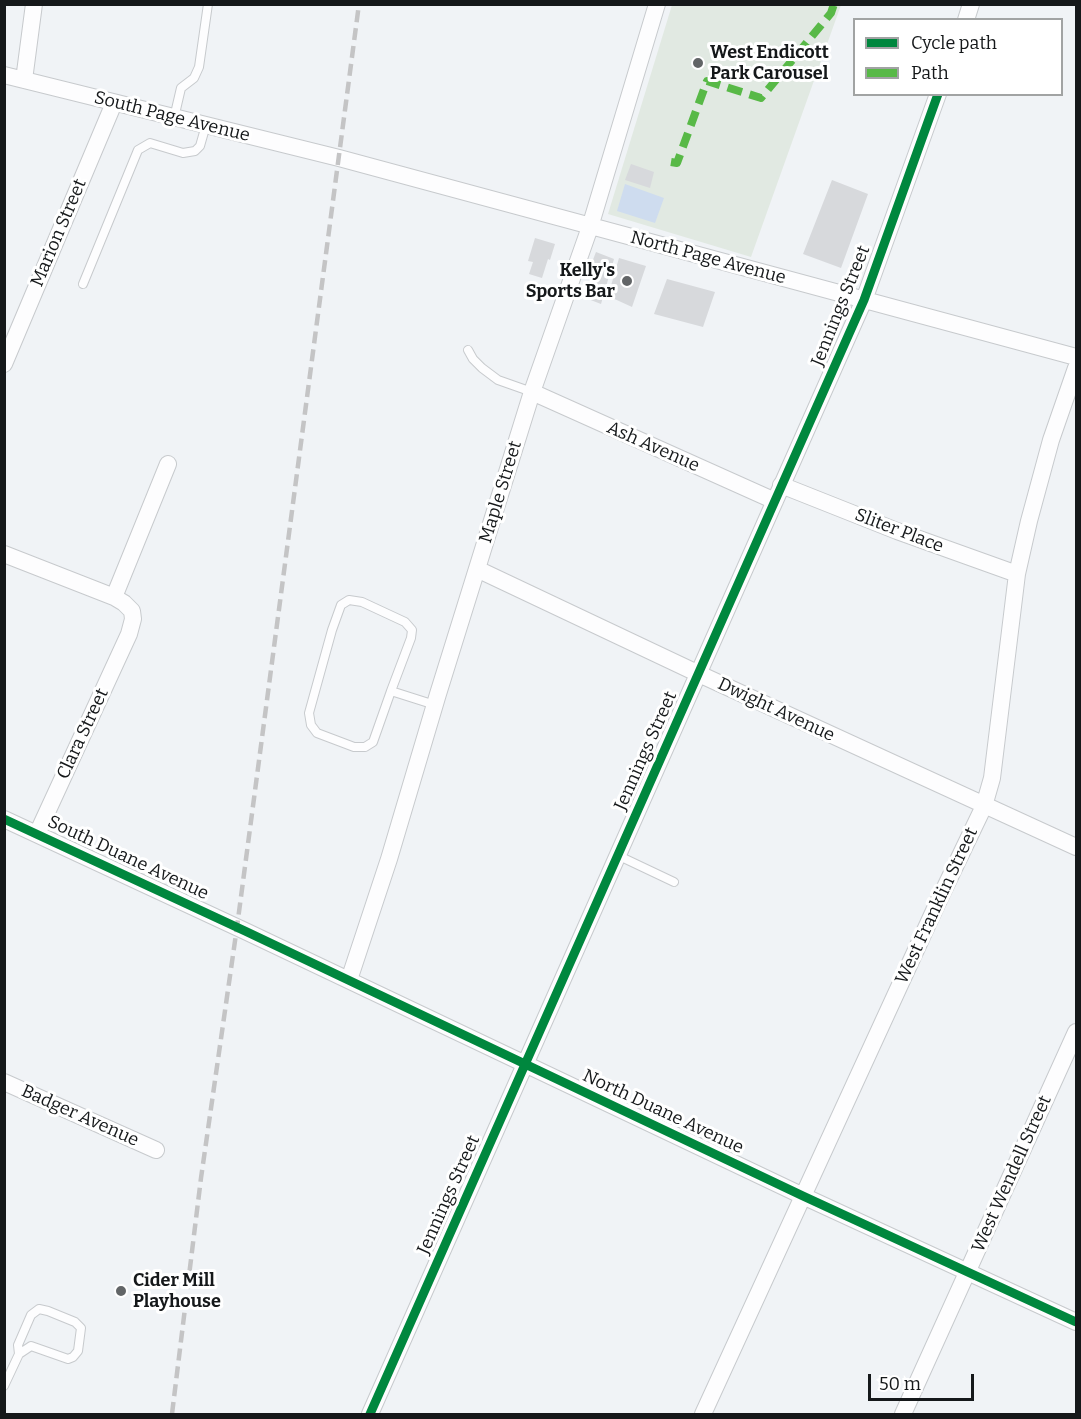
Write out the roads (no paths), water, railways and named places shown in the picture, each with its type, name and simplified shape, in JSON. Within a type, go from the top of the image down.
[{"type":"street","points":[[24,80],[34,4]]},
{"type":"street","name":"Maple Street","points":[[349,980],[389,859],[532,392],[590,227],[657,4]]},
{"type":"street","name":"South Page Avenue","points":[[4,75],[339,158]]},
{"type":"street","name":"Jennings Street","points":[[370,1414],[864,300],[937,96]]},
{"type":"street","name":"Marion Street","points":[[4,364],[114,103]]},
{"type":"street","name":"North Page Avenue","points":[[339,158],[1077,357]]},
{"type":"street","name":"West Franklin Street","points":[[704,1414],[984,806],[992,778],[1017,574],[1051,440],[1077,368]]},
{"type":"street","name":"Ash Avenue","points":[[532,392],[778,493]]},
{"type":"street","points":[[4,554],[114,597],[168,464]]},
{"type":"street","name":"Sliter Place","points":[[778,493],[897,531],[1017,574]]},
{"type":"street","name":"Dwight Avenue","points":[[477,568],[699,674],[1077,847]]},
{"type":"street","name":"Clara Street","points":[[37,834],[129,633],[133,619],[132,611],[114,597]]},
{"type":"street","name":"South Duane Avenue","points":[[4,819],[237,927]]},
{"type":"street","name":"North Duane Avenue","points":[[237,927],[803,1196],[1077,1322]]},
{"type":"street","name":"West Wendell Street","points":[[903,1414],[1077,1032]]},
{"type":"street","name":"Badger Avenue","points":[[4,1082],[156,1150]]},
{"type":"lane","points":[[174,118],[181,88],[194,78],[199,68],[208,4]]},
{"type":"lane","points":[[82,284],[138,150],[150,142],[183,153],[195,151],[200,146],[206,125]]},
{"type":"lane","points":[[468,350],[482,368],[498,380],[532,392]]},
{"type":"lane","points":[[349,600],[362,602],[405,622],[411,630],[411,638],[391,692],[373,742],[365,747],[354,747],[317,734],[311,725],[309,713],[332,630],[341,605],[349,600]]},
{"type":"lane","points":[[391,692],[435,705]]},
{"type":"lane","points":[[617,855],[674,882]]},
{"type":"lane","points":[[4,1386],[19,1354],[31,1346],[68,1359],[73,1357],[78,1351],[81,1328],[75,1322],[39,1309],[31,1315],[27,1323],[18,1345],[19,1354]]},
{"type":"water","points":[[625,184],[664,198],[655,223],[617,211]]},
{"type":"railway","points":[[172,1414],[201,1178],[237,927],[359,4]]},
{"type":"place","name":"West Endicott Park Carousel","points":[[698,63]]},
{"type":"place","name":"Kelly's Sports Bar","points":[[627,281]]},
{"type":"place","name":"Cider Mill Playhouse","points":[[121,1291]]}]
